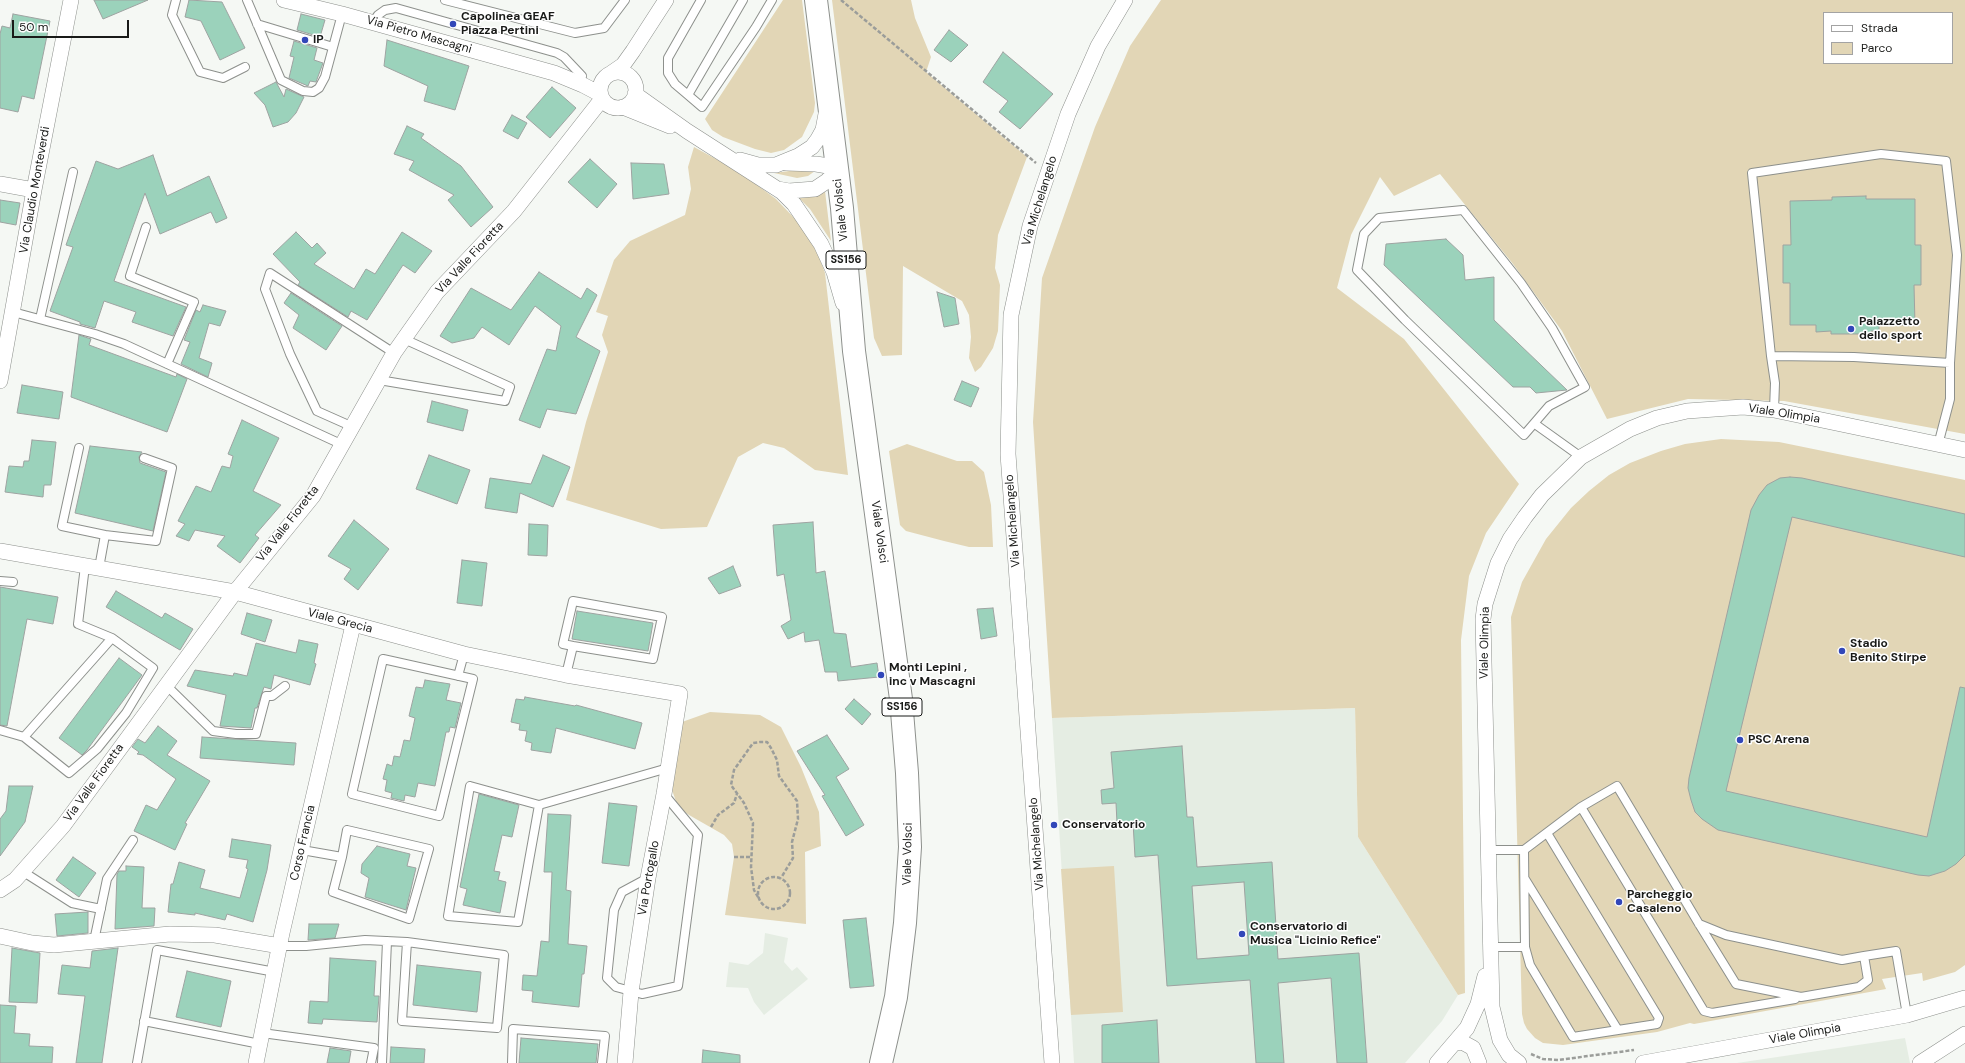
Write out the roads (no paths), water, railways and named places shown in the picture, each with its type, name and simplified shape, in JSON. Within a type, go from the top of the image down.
[{"type":"main road","name":"Viale Volsci","points":[[816,0],[837,170],[854,351],[901,699],[907,773],[910,847],[905,923],[896,997],[881,1063]]},
{"type":"street","name":"Via Claudio Monteverdi","points":[[0,381],[34,190],[71,0]]},
{"type":"street","name":"Via Pietro Mascagni","points":[[284,0],[340,7],[373,22],[554,73],[583,85],[610,102],[701,140],[722,152],[778,189],[794,204],[821,244],[834,272],[854,351]]},
{"type":"street","points":[[639,43],[634,87],[629,104],[610,102],[600,87],[608,76],[623,65],[639,43],[666,0]]},
{"type":"street","name":"Via Michelangelo","points":[[1052,1063],[1008,454],[1011,315],[1030,226],[1068,114],[1098,46],[1125,0]]},
{"type":"street","name":"Via Pietro Mascagni","points":[[554,73],[582,76],[608,76]]},
{"type":"street","points":[[608,76],[622,73],[634,87]]},
{"type":"street","name":"Via Pietro Mascagni","points":[[634,87],[701,140]]},
{"type":"street","name":"Via Pietro Mascagni","points":[[783,163],[806,151],[818,139],[825,121],[828,96]]},
{"type":"street","name":"Via Valle Fioretta","points":[[0,890],[15,880],[63,826],[235,592],[313,496],[354,427],[394,353],[437,292],[514,211],[563,149],[610,102]]},
{"type":"street","name":"Via Pietro Mascagni","points":[[722,152],[742,161],[758,165],[783,163],[816,164],[828,166],[837,170]]},
{"type":"street","points":[[778,189],[789,191],[815,188],[827,181],[837,170]]},
{"type":"street","points":[[0,184],[34,190]]},
{"type":"street","name":"Viale Olimpia","points":[[1519,1063],[1504,1049],[1496,1032],[1492,1007],[1489,947],[1483,619],[1485,604],[1498,563],[1510,539],[1542,495],[1581,457],[1630,429],[1657,418],[1687,411],[1713,408],[1743,407],[1774,410],[1965,450]]},
{"type":"street","name":"Viale Grecia","points":[[0,552],[235,592],[464,654],[566,675],[680,694]]},
{"type":"street","name":"Corso Francia","points":[[256,1063],[280,946],[353,625]]},
{"type":"street","name":"Via Portogallo","points":[[625,1063],[631,992],[648,878],[664,794],[680,694]]},
{"type":"street","points":[[0,936],[32,943],[54,945],[170,934],[216,935],[280,946]]},
{"type":"street","name":"Viale Olimpia","points":[[1437,1063],[1467,1028],[1478,1004],[1483,987],[1489,947]]},
{"type":"street","name":"Viale Olimpia","points":[[1643,1063],[1907,1015],[1965,998]]},
{"type":"street","points":[[1923,1062],[1965,1034]]},
{"type":"street","points":[[1455,1043],[1462,1042],[1473,1048],[1479,1063]]},
{"type":"lane","points":[[176,0],[172,15],[200,72],[223,78],[245,68]]},
{"type":"lane","points":[[247,0],[281,80],[303,92],[313,92],[319,88],[325,77],[333,47],[340,7]]},
{"type":"lane","points":[[445,0],[575,33],[604,28],[625,0]]},
{"type":"lane","points":[[701,0],[668,58],[668,73],[675,84],[702,107],[756,27],[772,0]]},
{"type":"lane","points":[[688,95],[743,0]]},
{"type":"lane","points":[[373,22],[378,15],[385,10],[396,8],[557,53],[564,57],[582,76]]},
{"type":"lane","points":[[257,24],[333,47]]},
{"type":"lane","points":[[1774,410],[1775,383],[1752,173],[1881,154],[1946,161],[1957,255],[1950,362],[1950,399],[1938,445]]},
{"type":"lane","points":[[40,319],[73,172]]},
{"type":"lane","points":[[1462,210],[1521,283],[1552,328],[1585,387],[1549,406],[1535,424],[1524,435],[1405,320],[1357,270],[1364,234],[1379,218],[1462,210]]},
{"type":"lane","points":[[146,227],[130,276],[194,302],[167,364]]},
{"type":"lane","points":[[354,427],[317,412],[290,354],[265,289],[270,273],[394,353]]},
{"type":"lane","points":[[13,312],[124,344],[343,445]]},
{"type":"lane","points":[[379,380],[505,402],[510,386],[404,339]]},
{"type":"lane","points":[[1771,356],[1854,357],[1950,362]]},
{"type":"lane","points":[[1535,424],[1581,457]]},
{"type":"lane","points":[[79,448],[62,526],[105,535],[156,541],[172,468],[144,458]]},
{"type":"lane","points":[[0,730],[24,737],[69,773],[97,749],[126,713],[153,668],[112,638],[78,624],[92,567],[105,535]]},
{"type":"lane","points":[[0,581],[13,582]]},
{"type":"lane","points":[[573,601],[662,617],[653,659],[573,646],[563,644],[573,601]]},
{"type":"lane","points":[[24,737],[112,638]]},
{"type":"lane","points":[[566,675],[573,646]]},
{"type":"lane","points":[[458,676],[464,654]]},
{"type":"lane","points":[[383,659],[458,676],[473,679],[439,816],[352,794],[383,659]]},
{"type":"lane","points":[[166,685],[213,731],[236,734],[256,734],[266,696],[272,696],[285,686]]},
{"type":"lane","points":[[539,805],[518,922],[448,916],[470,786],[539,805],[668,768]]},
{"type":"lane","points":[[1488,850],[1524,850],[1581,807],[1617,786],[1736,984],[1801,998]]},
{"type":"lane","points":[[648,878],[622,892],[614,910],[607,978],[616,987],[642,994],[678,986],[698,835],[664,794]]},
{"type":"lane","points":[[1581,807],[1704,1011],[1712,1013],[1859,987],[1868,980],[1869,975],[1864,956]]},
{"type":"lane","points":[[347,830],[429,849],[409,919],[333,892],[342,857],[347,830]]},
{"type":"lane","points":[[1524,850],[1526,947],[1530,965],[1573,1037],[1657,1024],[1659,1018],[1547,833]]},
{"type":"lane","points":[[94,941],[107,879],[133,840]]},
{"type":"lane","points":[[302,850],[342,857]]},
{"type":"lane","points":[[22,871],[72,903],[101,909]]},
{"type":"lane","points":[[1524,879],[1618,1030]]},
{"type":"lane","points":[[1699,924],[1726,935],[1842,960],[1896,951],[1907,1015]]},
{"type":"lane","points":[[280,946],[306,946],[365,940],[407,942],[504,955],[497,1028],[402,1021],[407,942]]},
{"type":"lane","points":[[382,1063],[387,941]]},
{"type":"lane","points":[[1489,947],[1526,947]]},
{"type":"lane","points":[[137,1063],[157,950],[275,972]]},
{"type":"lane","points":[[144,1021],[261,1039],[374,1048],[372,1063]]},
{"type":"lane","points":[[512,1063],[512,1029],[605,1036],[602,1063]]},
{"type":"place","name":"Capolinea GEAF Piazza Pertini","points":[[453,24]]},
{"type":"place","name":"IP","points":[[305,40]]},
{"type":"place","name":"Palazzetto dello sport","points":[[1851,329]]},
{"type":"place","name":"Stadio Benito Stirpe","points":[[1842,651]]},
{"type":"place","name":"Monti Lepini , inc v Mascagni","points":[[881,675]]},
{"type":"place","name":"PSC Arena","points":[[1740,740]]},
{"type":"place","name":"Conservatorio","points":[[1054,825]]},
{"type":"place","name":"Parcheggio Casaleno","points":[[1619,902]]},
{"type":"place","name":"Conservatorio di Musica \"Licinio Refice\"","points":[[1242,934]]}]
